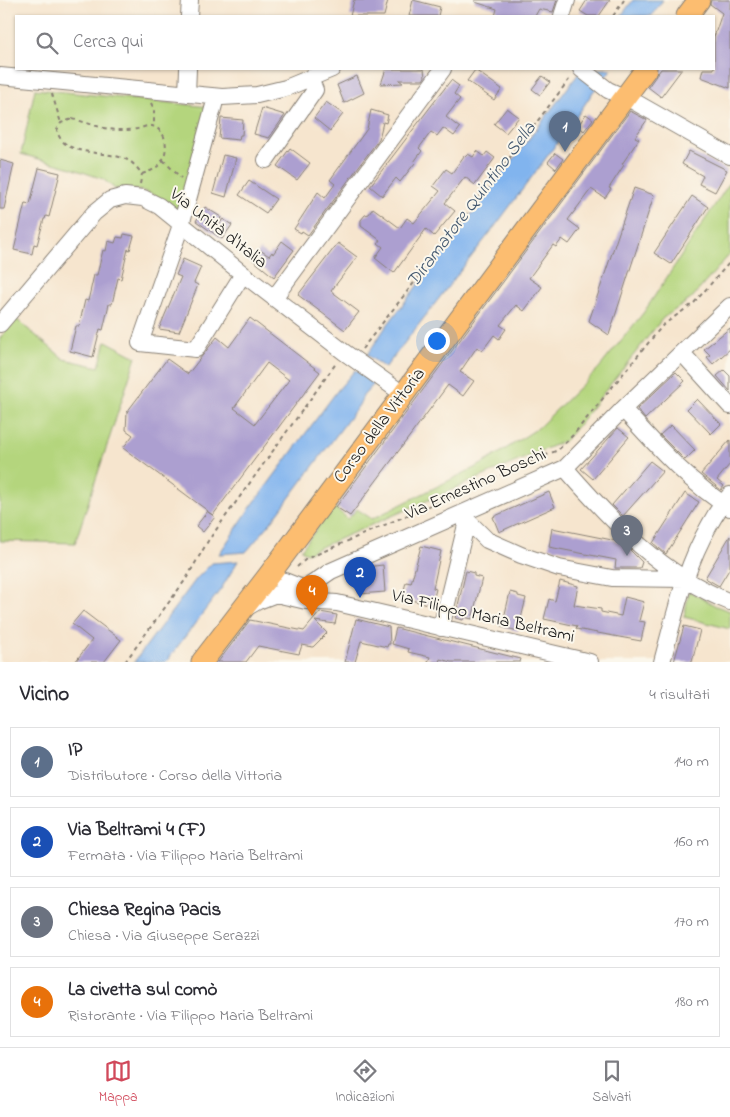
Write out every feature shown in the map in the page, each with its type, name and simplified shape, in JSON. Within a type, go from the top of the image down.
[{"type":"main road","points":[[688,15],[699,0]]},
{"type":"main road","name":"Corso della Vittoria","points":[[202,662],[240,612],[269,583],[403,394],[645,70]]},
{"type":"street","points":[[189,15],[190,0]]},
{"type":"street","points":[[562,15],[567,0]]},
{"type":"street","points":[[187,94],[188,70]]},
{"type":"street","points":[[0,76],[222,97],[257,95],[286,88],[330,70]]},
{"type":"street","points":[[274,298],[442,70]]},
{"type":"street","points":[[578,71],[600,83],[608,90],[730,156]]},
{"type":"street","points":[[266,160],[315,90],[310,78]]},
{"type":"street","points":[[214,105],[181,224],[140,343],[196,349],[243,274]]},
{"type":"street","name":"Via Unità d'Italia","points":[[0,324],[94,213],[110,200],[125,196],[143,198],[159,206],[274,298],[403,394]]},
{"type":"street","name":"Via Ernestino Boschi","points":[[306,588],[331,571],[464,518],[565,468],[730,306]]},
{"type":"street","points":[[682,352],[730,406]]},
{"type":"street","points":[[623,409],[674,464],[696,484],[727,502],[698,544],[685,578],[662,662]]},
{"type":"street","points":[[565,468],[604,513],[648,553],[712,595],[730,602]]},
{"type":"street","points":[[464,518],[488,540],[520,555],[559,568],[612,578],[685,578]]},
{"type":"street","points":[[441,628],[464,518]]},
{"type":"street","name":"Via Filippo Maria Beltrami","points":[[269,583],[306,588],[337,603]]},
{"type":"street","name":"Via Filippo Maria Beltrami","points":[[269,583],[306,601],[337,603],[590,662]]},
{"type":"path","points":[[614,15],[624,0]]},
{"type":"path","points":[[125,662],[186,580],[208,541],[352,357],[424,270],[578,71]]},
{"type":"path","points":[[51,89],[61,122],[57,130],[58,138],[76,150],[118,157],[130,162],[142,174]]},
{"type":"path","points":[[149,99],[154,109],[154,126]]},
{"type":"path","points":[[61,122],[72,119],[99,128],[117,130],[154,126],[165,138],[166,150],[163,160],[154,170],[142,174]]},
{"type":"path","points":[[163,160],[179,176],[192,184]]},
{"type":"path","points":[[138,191],[142,174]]},
{"type":"path","points":[[291,571],[306,559],[558,450],[573,435],[663,325],[694,304],[730,262]]},
{"type":"green space","points":[[35,89],[210,107],[179,212],[164,200],[150,193],[115,189],[103,179],[21,154]]},
{"type":"green space","points":[[730,182],[730,254],[691,299],[663,318],[564,441],[307,553],[301,550],[333,506],[348,519],[357,509],[372,519],[484,463],[538,428],[599,368],[644,312]]},
{"type":"green space","points":[[16,319],[64,359],[99,367],[106,341],[136,357],[75,543],[0,541],[0,338]]},
{"type":"green space","points":[[689,591],[716,606],[730,611],[730,629],[684,617]]},
{"type":"water","points":[[633,0],[663,0],[652,15],[622,15]]},
{"type":"water","points":[[581,70],[611,70],[496,225],[385,368],[367,355],[385,328]]},
{"type":"water","points":[[355,370],[374,384],[363,396],[359,405],[269,525],[246,552],[219,554],[248,511],[337,391]]},
{"type":"water","points":[[238,561],[221,589],[166,662],[134,662],[197,578],[212,563]]},
{"type":"building","points":[[354,0],[388,0],[384,15],[350,15]]},
{"type":"building","points":[[413,0],[440,7],[438,15],[409,15]]},
{"type":"building","points":[[475,0],[557,0],[553,12],[539,9],[536,15],[495,15],[497,9],[475,2]]},
{"type":"building","points":[[587,0],[610,0],[600,15],[586,15],[580,11]]},
{"type":"building","points":[[711,0],[730,0],[730,88],[701,77],[703,70],[715,70],[715,34],[722,13],[710,4]]},
{"type":"building","points":[[386,70],[424,70],[425,77],[423,80],[399,80],[403,83],[381,84]]},
{"type":"building","points":[[475,70],[502,89],[494,100],[467,81]]},
{"type":"building","points":[[660,70],[681,70],[661,97],[648,87]]},
{"type":"building","points":[[357,76],[364,93],[344,103],[337,85]]},
{"type":"building","points":[[542,76],[550,82],[540,95],[532,89]]},
{"type":"building","points":[[451,80],[459,86],[454,94],[460,99],[446,117],[460,128],[454,136],[443,128],[437,136],[431,132],[419,148],[422,151],[415,163],[400,182],[396,178],[382,196],[370,186]]},
{"type":"building","points":[[326,102],[343,114],[330,131],[314,118]]},
{"type":"building","points":[[262,108],[285,115],[269,138],[254,134]]},
{"type":"building","points":[[507,108],[519,117],[506,133],[494,124]]},
{"type":"building","points":[[371,110],[388,115],[386,123],[383,122],[379,139],[308,235],[294,229],[318,192],[325,198],[335,184],[330,180],[367,129]]},
{"type":"building","points":[[630,111],[647,120],[635,137],[639,139],[622,164],[624,165],[609,188],[611,189],[605,198],[591,189],[568,220],[580,229],[569,244],[562,239],[556,247],[553,245],[529,278],[542,287],[524,311],[516,305],[500,325],[506,329],[499,339],[494,335],[482,351],[477,347],[460,372],[474,381],[463,396],[448,385],[350,516],[336,507]]},
{"type":"building","points":[[586,114],[593,119],[584,131],[578,126]]},
{"type":"building","points":[[221,118],[243,120],[242,135],[240,135],[239,140],[219,138]]},
{"type":"building","points":[[290,148],[310,163],[297,180],[277,166]]},
{"type":"building","points":[[477,151],[484,156],[487,152],[495,158],[475,185],[465,177],[445,203],[455,211],[434,236],[426,229],[394,273],[375,258],[383,247],[378,243],[380,240],[361,226],[361,220],[365,215],[369,214],[373,208],[400,228],[407,218],[414,223],[440,191],[433,186],[446,169],[452,173],[464,156],[468,154],[473,157]]},
{"type":"building","points":[[689,151],[727,170],[715,192],[699,184],[703,176],[682,164]]},
{"type":"building","points":[[555,153],[563,159],[556,169],[548,162]]},
{"type":"building","points":[[223,155],[236,158],[226,197],[213,193]]},
{"type":"building","points":[[0,160],[14,164],[4,209],[0,209]]},
{"type":"building","points":[[39,168],[60,173],[49,217],[46,216],[44,219],[37,245],[34,244],[32,254],[14,250],[25,203],[30,204]]},
{"type":"building","points":[[249,181],[276,199],[266,213],[239,195]]},
{"type":"building","points":[[634,188],[654,195],[609,335],[589,321]]},
{"type":"building","points":[[692,196],[708,207],[671,264],[654,253]]},
{"type":"building","points":[[205,207],[221,217],[218,226],[223,219],[232,225],[222,239],[196,221]]},
{"type":"building","points":[[124,234],[134,236],[130,250],[128,249],[121,279],[118,278],[112,304],[109,304],[103,330],[100,329],[93,357],[70,351],[76,326],[79,326],[85,300],[88,301],[94,275],[97,275],[103,250],[106,251],[108,241],[115,243],[117,237],[123,238]]},
{"type":"building","points":[[282,241],[294,250],[274,277],[253,260],[260,250],[269,256],[272,252],[273,254]]},
{"type":"building","points":[[338,243],[357,257],[331,291],[359,312],[345,330],[298,295]]},
{"type":"building","points":[[183,259],[201,267],[194,283],[198,285],[179,332],[159,329],[181,277],[176,275]]},
{"type":"building","points":[[250,318],[320,372],[213,515],[208,512],[215,517],[203,532],[196,526],[208,511],[123,448],[133,435],[126,430],[127,412],[167,359],[188,374],[217,337],[229,347]],"holes":[[[267,363],[289,380],[255,424],[234,408]]]},
{"type":"building","points":[[730,328],[730,349],[713,364],[707,357],[710,355],[704,349]]},
{"type":"building","points":[[724,370],[730,376],[730,391],[717,376]]},
{"type":"building","points":[[676,372],[685,381],[645,419],[637,409]]},
{"type":"building","points":[[697,399],[721,424],[711,434],[687,409]]},
{"type":"building","points":[[671,425],[695,450],[685,460],[660,435]]},
{"type":"building","points":[[618,428],[629,437],[593,479],[581,469]]},
{"type":"building","points":[[730,440],[730,464],[717,480],[724,486],[721,490],[701,474]]},
{"type":"building","points":[[650,461],[663,471],[623,516],[612,505]]},
{"type":"building","points":[[549,492],[555,507],[499,532],[493,517]]},
{"type":"building","points":[[685,493],[699,502],[666,554],[653,543]]},
{"type":"building","points":[[552,528],[622,542],[642,562],[640,568],[615,568],[616,560],[549,547]]},
{"type":"building","points":[[730,536],[730,568],[719,586],[705,578]]},
{"type":"building","points":[[421,546],[441,551],[433,588],[436,589],[432,605],[402,598],[406,582],[411,583]]},
{"type":"building","points":[[383,565],[385,592],[359,594],[356,571],[365,567]]},
{"type":"building","points":[[466,571],[482,578],[472,619],[464,617],[463,620],[455,618]]},
{"type":"building","points":[[560,581],[578,586],[574,605],[601,609],[601,612],[621,616],[625,597],[644,602],[639,621],[645,622],[641,641],[576,629],[577,626],[544,619],[549,599],[555,601]]},
{"type":"building","points":[[510,592],[526,598],[518,631],[502,627]]},
{"type":"building","points":[[83,611],[121,640],[104,662],[75,662],[92,640],[72,624]]},
{"type":"building","points":[[320,612],[337,615],[335,624],[315,621],[327,633],[313,647],[302,645],[299,654],[258,646],[246,662],[218,662],[250,620],[304,631]]},
{"type":"building","points":[[356,619],[389,627],[390,644],[387,647],[361,641],[355,662],[345,662]]},
{"type":"building","points":[[684,626],[700,630],[692,662],[674,662]]},
{"type":"building","points":[[396,628],[521,659],[520,662],[451,662],[440,659],[439,662],[428,662],[430,657],[408,652],[409,649],[392,644]]},
{"type":"place","name":"IP","points":[[565,152]]},
{"type":"place","name":"Chiesa Regina Pacis","points":[[627,556]]},
{"type":"place","name":"Via Beltrami 4 (F)","points":[[360,598]]},
{"type":"place","name":"La civetta sul comò","points":[[312,616]]},
{"type":"water label","name":"Diramatore Quintino Sella","points":[[472,205]]}]
